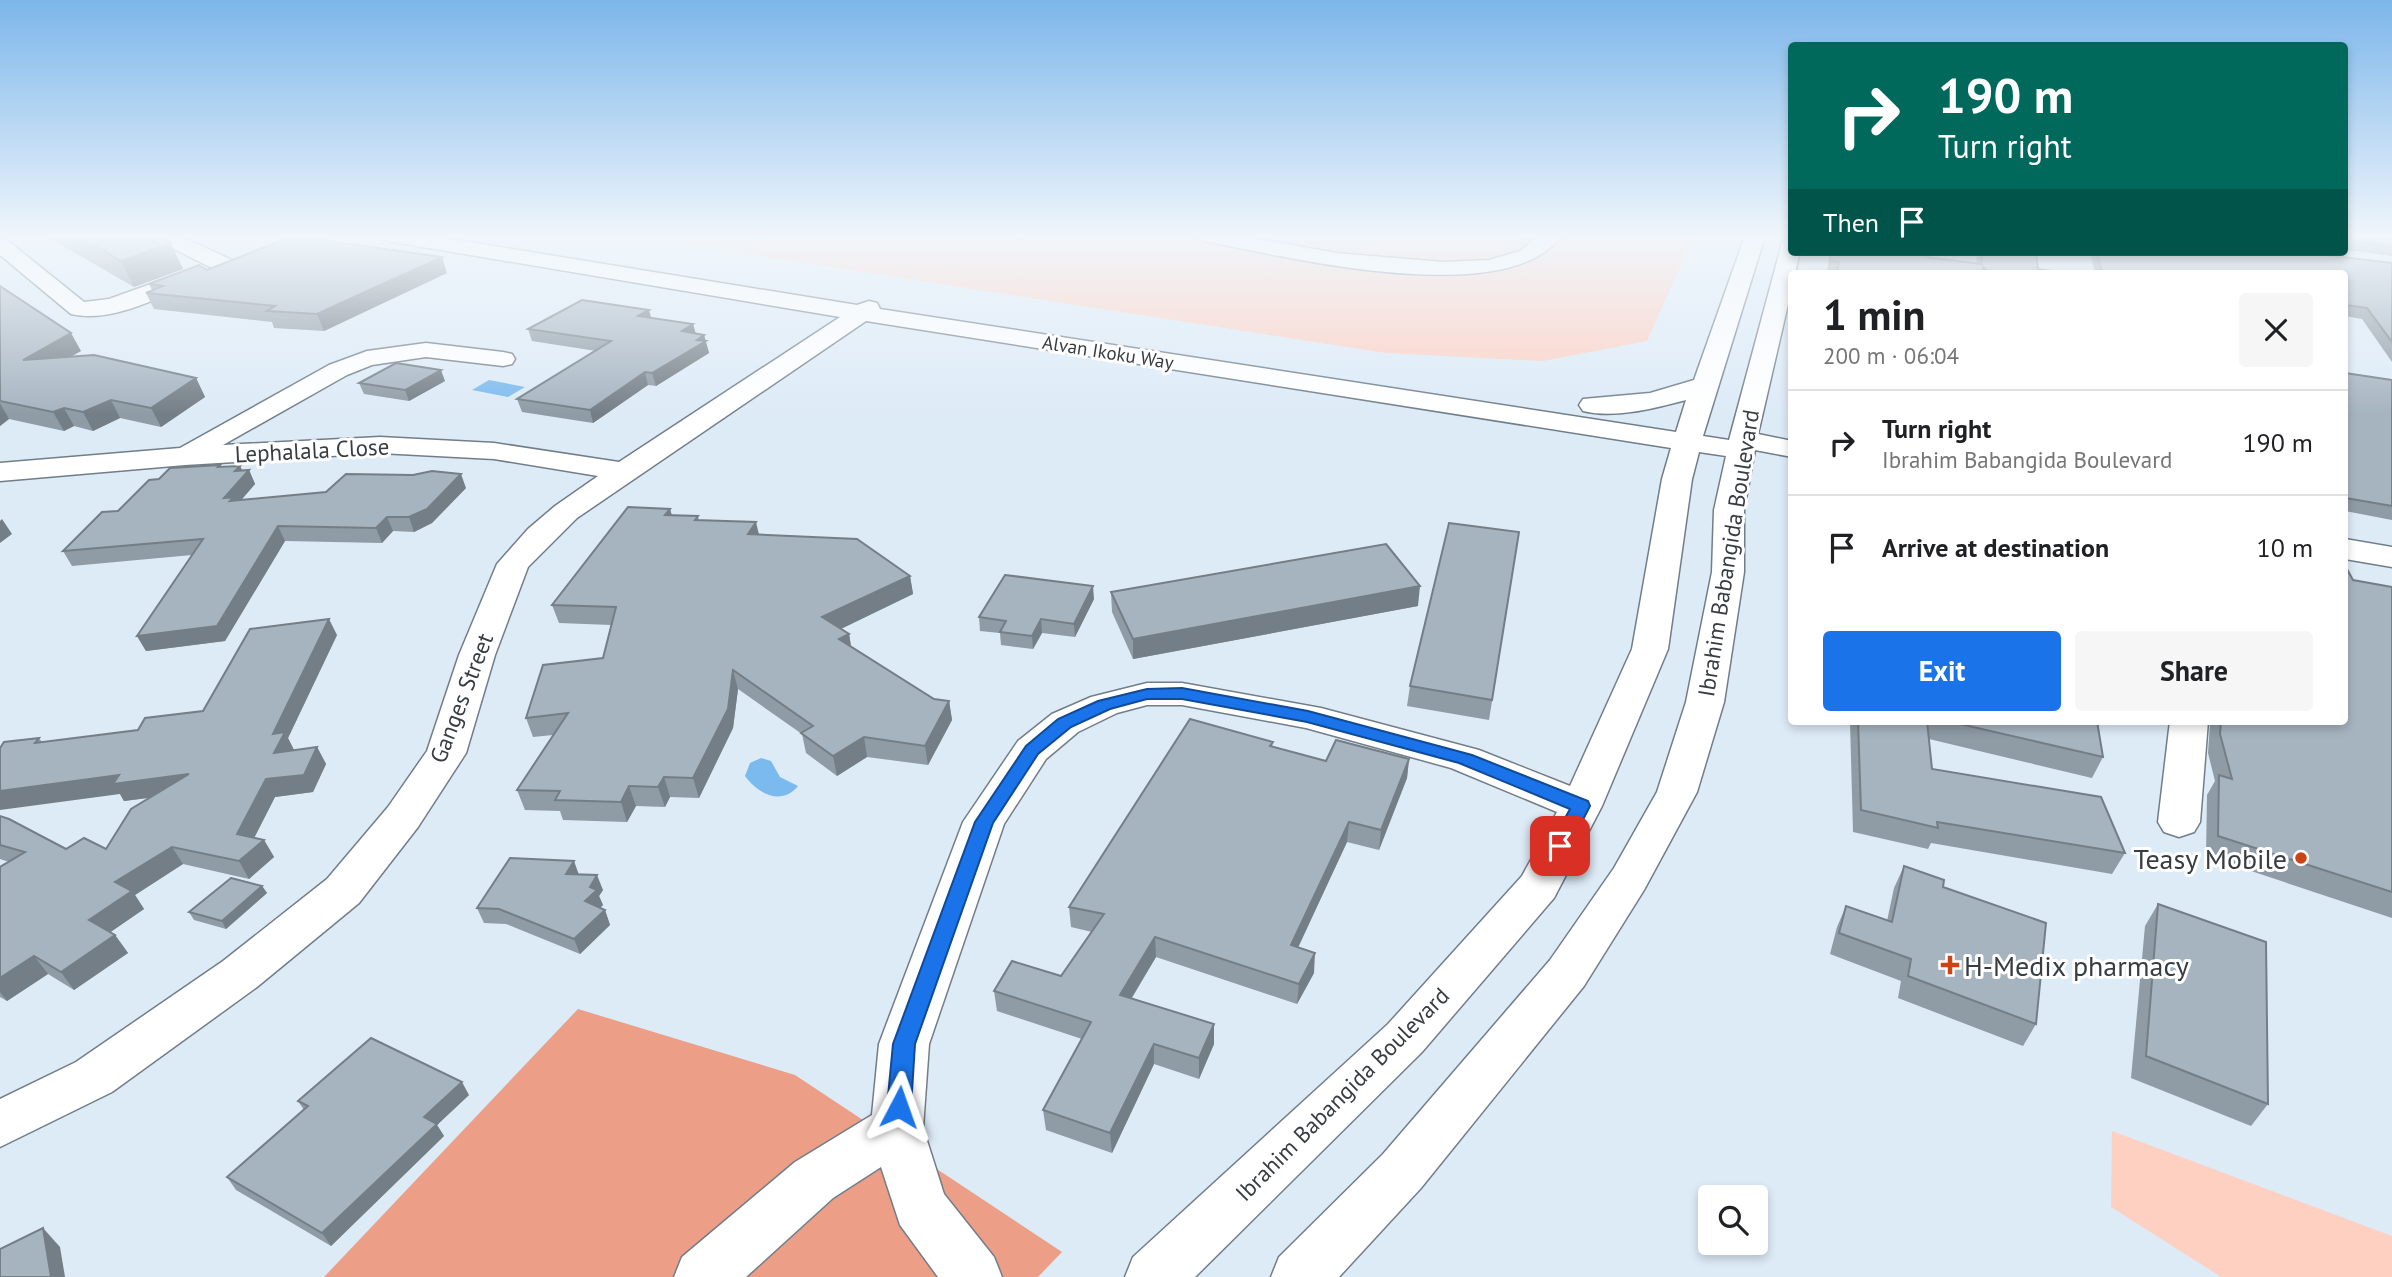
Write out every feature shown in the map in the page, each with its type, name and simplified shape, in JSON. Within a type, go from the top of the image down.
[{"type":"street","points":[[63,296],[79,309],[112,306],[140,296]]},
{"type":"street","name":"Alvan Ikoku Way","points":[[808,296],[1591,415],[1696,415],[1743,439],[1788,448]]},
{"type":"street","name":"Alvan Ikoku Way","points":[[821,296],[873,305]]},
{"type":"street","name":"Ibrahim Babangida Boulevard","points":[[1154,1277],[1405,1038],[1538,887],[1581,806],[1650,649],[1677,479],[1735,296]]},
{"type":"street","name":"Ibrahim Babangida Boulevard","points":[[1300,1277],[1402,1171],[1567,973],[1629,879],[1676,792],[1705,702],[1728,572],[1729,510],[1743,439],[1779,296]]},
{"type":"street","name":"Ganges Street","points":[[0,1124],[94,1076],[240,974],[343,891],[403,817],[446,753],[477,655],[513,564],[566,512],[873,305]]},
{"type":"street","points":[[185,456],[338,370],[367,358],[426,350],[503,359]]},
{"type":"street","points":[[1591,415],[1674,397],[1696,415]]},
{"type":"street","points":[[1591,415],[1636,442],[1661,461],[1677,479]]},
{"type":"street","name":"Lephalala Close","points":[[0,472],[185,456],[380,445],[494,451],[624,471]]},
{"type":"street","points":[[2348,550],[2392,557]]},
{"type":"street","points":[[973,1277],[920,1207],[897,1128],[904,1044],[984,822],[1032,750],[1065,723],[1104,705],[1147,694],[1182,694],[1308,716],[1465,759],[1581,806]]},
{"type":"street","points":[[2179,822],[2189,725]]},
{"type":"street","points":[[703,1277],[814,1181],[897,1128]]},
{"type":"shaded area","points":[[1016,296],[1667,296],[1647,341],[1543,361],[1386,353]]},
{"type":"shaded area","points":[[578,1009],[795,1075],[1062,1252],[1038,1277],[324,1277]]},
{"type":"shaded area","points":[[2112,1131],[2392,1236],[2392,1277],[2221,1277],[2111,1207]]},
{"type":"water","points":[[489,380],[525,387],[508,397],[472,390]]},
{"type":"water","points":[[761,758],[771,761],[780,777],[798,786],[792,792],[778,796],[757,788],[745,776],[750,763]]},
{"type":"building","points":[[0,296],[14,296],[71,333],[23,360],[94,355],[196,378],[151,408],[111,400],[83,412],[64,408],[53,412],[0,401]]},
{"type":"building","points":[[172,296],[357,296],[317,314],[267,311],[275,306]]},
{"type":"building","points":[[2348,296],[2392,296],[2392,342],[2367,308],[2348,305]]},
{"type":"building","points":[[582,300],[649,310],[638,316],[693,324],[682,331],[704,335],[697,340],[706,341],[652,373],[645,372],[590,410],[517,399],[611,341],[528,329]]},
{"type":"building","points":[[396,363],[441,370],[405,390],[359,383]]},
{"type":"building","points":[[2348,373],[2392,380],[2392,506],[2348,498]]},
{"type":"building","points":[[220,465],[218,467],[240,466],[235,471],[249,470],[224,498],[234,497],[230,501],[326,492],[346,474],[413,475],[432,471],[461,474],[427,509],[409,517],[387,517],[376,528],[278,526],[217,626],[137,636],[203,539],[63,551],[102,512],[118,511],[149,480],[159,479],[170,468]]},
{"type":"building","points":[[628,507],[670,509],[665,515],[698,516],[695,520],[756,522],[748,534],[857,539],[910,576],[822,617],[849,634],[839,639],[934,699],[949,701],[925,746],[864,737],[833,756],[801,733],[813,726],[733,670],[728,709],[693,778],[664,777],[658,787],[629,786],[621,802],[555,800],[560,791],[517,790],[568,713],[526,718],[543,665],[603,658],[616,607],[552,605]]},
{"type":"building","points":[[1449,523],[1519,532],[1492,700],[1410,686]]},
{"type":"building","points":[[1386,544],[1420,586],[1133,639],[1111,592]]},
{"type":"building","points":[[2348,571],[2353,580],[2392,587],[2392,892],[2218,836],[2219,775],[2232,779],[2220,734],[2221,725],[2348,725]]},
{"type":"building","points":[[1005,575],[1093,586],[1074,624],[1041,619],[1032,636],[1000,632],[1006,621],[979,617]]},
{"type":"building","points":[[329,619],[273,734],[285,732],[274,753],[317,747],[304,775],[266,779],[237,834],[264,840],[239,861],[172,847],[115,882],[132,891],[89,920],[115,935],[61,972],[34,956],[0,978],[0,867],[25,852],[0,845],[0,816],[66,849],[84,838],[106,849],[131,809],[189,774],[113,784],[119,775],[0,791],[0,748],[4,742],[39,738],[35,743],[138,730],[145,718],[203,711],[250,629]]},
{"type":"building","points":[[1190,719],[1273,742],[1270,746],[1326,761],[1336,740],[1409,759],[1381,830],[1349,822],[1291,945],[1315,953],[1299,984],[1155,937],[1120,995],[1214,1024],[1199,1058],[1154,1044],[1110,1133],[1043,1110],[1091,1022],[994,991],[1012,961],[1061,976],[1104,914],[1069,907]]},
{"type":"building","points":[[1858,725],[1927,725],[1932,769],[2101,797],[2125,853],[1937,822],[1938,828],[1861,810]]},
{"type":"building","points":[[1964,725],[2098,725],[2103,757]]},
{"type":"building","points":[[510,858],[574,861],[566,874],[597,875],[590,887],[597,890],[585,901],[605,910],[574,939],[499,909],[477,908]]},
{"type":"building","points":[[1904,866],[1944,880],[1943,887],[2046,923],[2036,1024],[1908,976],[1911,959],[1839,933],[1846,906],[1892,922]]},
{"type":"building","points":[[231,878],[262,886],[222,921],[189,912]]},
{"type":"building","points":[[2158,904],[2266,942],[2268,1104],[2146,1056]]},
{"type":"building","points":[[371,1038],[462,1082],[424,1117],[437,1124],[322,1233],[227,1177],[308,1106],[298,1101]]},
{"type":"building","points":[[43,1228],[51,1277],[0,1277],[0,1249]]},
{"type":"place","name":"Teasy Mobile","points":[[2301,858]]},
{"type":"place","name":"H-Medix pharmacy","points":[[1950,965]]},
{"type":"route","points":[[899,1107],[904,1044],[984,822],[1032,750],[1065,723],[1104,705],[1147,694],[1182,694],[1308,716],[1465,759],[1581,806],[1560,846]]}]
